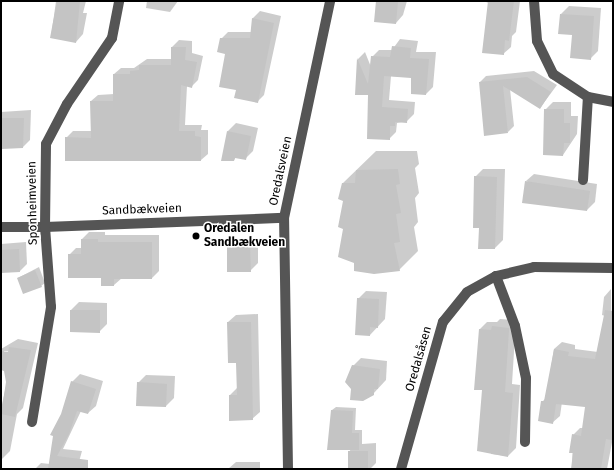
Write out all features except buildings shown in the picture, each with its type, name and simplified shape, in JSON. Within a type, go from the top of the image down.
[{"type":"street","name":"Sponheimveien","points":[[32,422],[51,306],[45,227],[46,144],[67,104],[112,38],[119,1]]},
{"type":"street","name":"Oredalsveien","points":[[288,469],[284,218],[330,1]]},
{"type":"street","points":[[534,1],[536,41],[553,74],[588,97],[613,102]]},
{"type":"street","points":[[583,180],[588,97]]},
{"type":"street","name":"Sandbækveien","points":[[1,226],[45,227],[284,218]]},
{"type":"street","name":"Oredalsåsen","points":[[401,469],[443,322],[467,292],[496,276],[534,267],[613,268]]},
{"type":"street","points":[[496,276],[515,326],[526,378],[526,442]]},
{"type":"place","name":"Oredalen Sandbækveien","points":[[196,236]]}]
